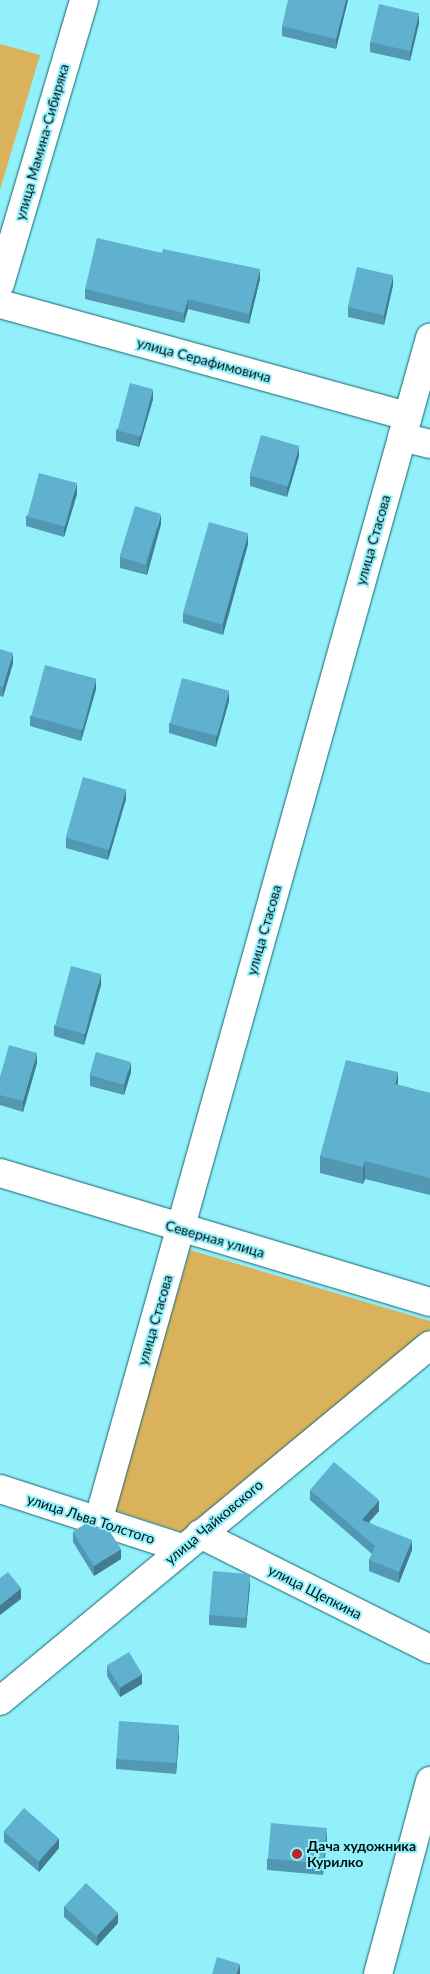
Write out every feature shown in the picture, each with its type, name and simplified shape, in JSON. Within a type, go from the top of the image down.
[{"type":"street","name":"улица Мамина-Сибиряка","points":[[0,284],[84,0]]},
{"type":"street","name":"улица Серафимовича","points":[[0,304],[405,427],[430,444]]},
{"type":"street","name":"улица Стасова","points":[[98,1522],[430,338]]},
{"type":"street","name":"Северная улица","points":[[0,1173],[180,1229],[430,1302]]},
{"type":"street","name":"улица Чайковского","points":[[0,1701],[430,1345]]},
{"type":"street","name":"улица Льва Толстого","points":[[0,1489],[98,1522],[191,1541]]},
{"type":"street","name":"улица Щепкина","points":[[191,1541],[430,1649]]},
{"type":"street","points":[[378,1974],[430,1781]]},
{"type":"shaded area","points":[[0,44],[40,55],[0,190]]},
{"type":"shaded area","points":[[190,1250],[430,1321],[430,1329],[182,1532],[114,1510]]},
{"type":"building","points":[[288,0],[346,0],[336,39],[282,26]]},
{"type":"building","points":[[379,4],[419,13],[410,51],[370,42]]},
{"type":"building","points":[[97,238],[162,253],[163,249],[260,269],[249,314],[188,299],[184,313],[85,289]]},
{"type":"building","points":[[357,267],[393,275],[384,315],[348,307]]},
{"type":"building","points":[[130,383],[153,389],[141,437],[117,430]]},
{"type":"building","points":[[261,435],[299,446],[288,486],[249,475]]},
{"type":"building","points":[[39,473],[77,483],[65,527],[27,516]]},
{"type":"building","points":[[135,506],[161,514],[145,565],[120,557]]},
{"type":"building","points":[[209,522],[248,533],[222,625],[183,613]]},
{"type":"building","points":[[0,649],[13,653],[3,687],[0,686]]},
{"type":"building","points":[[45,665],[96,679],[82,730],[31,716]]},
{"type":"building","points":[[182,678],[229,691],[217,736],[170,723]]},
{"type":"building","points":[[83,777],[126,789],[109,850],[66,838]]},
{"type":"building","points":[[71,966],[101,974],[85,1034],[55,1026]]},
{"type":"building","points":[[9,1045],[37,1053],[23,1101],[0,1095],[0,1077]]},
{"type":"building","points":[[96,1052],[131,1062],[124,1085],[89,1075]]},
{"type":"building","points":[[346,1060],[398,1072],[395,1084],[430,1093],[430,1178],[365,1161],[363,1167],[320,1156]]},
{"type":"building","points":[[334,1462],[379,1500],[362,1520],[412,1540],[399,1572],[369,1560],[375,1546],[310,1490]]},
{"type":"building","points":[[86,1523],[109,1530],[121,1549],[94,1566],[73,1532]]},
{"type":"building","points":[[213,1571],[250,1574],[246,1618],[209,1615]]},
{"type":"building","points":[[8,1572],[21,1588],[0,1605],[0,1578]]},
{"type":"building","points":[[129,1652],[142,1674],[120,1688],[107,1665]]},
{"type":"building","points":[[119,1721],[179,1725],[176,1763],[116,1759]]},
{"type":"building","points":[[24,1808],[59,1838],[38,1862],[4,1831]]},
{"type":"building","name":"Дача художника Курилко","points":[[271,1823],[327,1828],[324,1864],[268,1859]]},
{"type":"building","points":[[86,1883],[118,1913],[96,1936],[64,1906]]},
{"type":"building","points":[[217,1957],[240,1964],[236,1974],[212,1974]]},
{"type":"place","name":"Дача художника Курилко","points":[[297,1854]]}]
